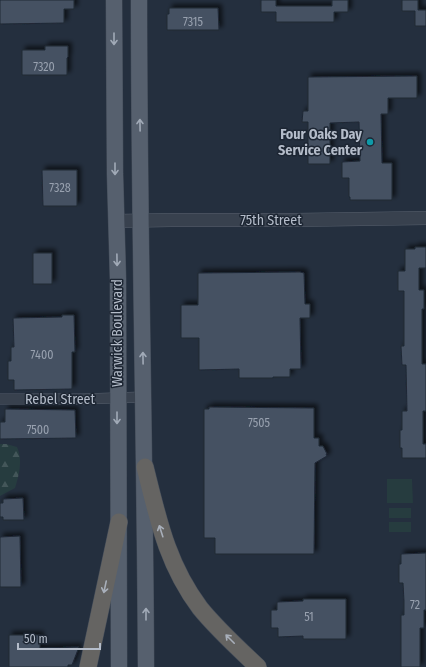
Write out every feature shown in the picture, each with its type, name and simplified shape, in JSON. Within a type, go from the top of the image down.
[{"type":"highway","points":[[145,467],[159,526],[167,548],[181,578],[201,609],[258,667]]},
{"type":"highway","points":[[88,667],[119,522]]},
{"type":"main road","name":"Warwick Boulevard","points":[[114,0],[119,667]]},
{"type":"main road","name":"Warwick Boulevard","points":[[139,0],[146,667]]},
{"type":"street","name":"75th Street","points":[[116,221],[426,218]]},
{"type":"street","name":"Rebel Street","points":[[0,399],[118,399],[143,397]]},
{"type":"green space","points":[[0,444],[17,447],[20,462],[15,488],[0,496]]},
{"type":"green space","points":[[387,479],[412,479],[413,503],[387,503]]},
{"type":"green space","points":[[389,508],[411,508],[411,518],[389,518]]},
{"type":"green space","points":[[389,522],[411,522],[411,532],[389,532]]},
{"type":"building","points":[[0,0],[74,0],[74,9],[64,9],[64,23],[0,24]]},
{"type":"building","points":[[261,0],[276,0],[276,6],[332,6],[332,0],[348,0],[348,12],[334,12],[334,22],[276,22],[276,12],[261,12]]},
{"type":"building","points":[[402,0],[418,0],[418,10],[426,10],[426,26],[415,26],[415,11],[402,11]]},
{"type":"building","points":[[169,8],[218,8],[219,30],[167,30],[167,14],[169,14]]},
{"type":"building","points":[[45,46],[68,46],[67,75],[22,75],[22,50],[45,50]]},
{"type":"building","name":"Four Oaks Day Service Center","points":[[417,76],[417,98],[388,98],[388,114],[381,114],[382,163],[392,163],[392,200],[350,200],[349,178],[342,178],[342,162],[360,161],[359,122],[330,123],[330,164],[308,164],[308,122],[302,122],[303,111],[308,111],[308,77]]},
{"type":"building","points":[[42,170],[77,170],[77,206],[43,206]]},
{"type":"building","points":[[415,247],[426,247],[426,268],[419,268],[419,290],[424,290],[424,309],[422,309],[422,364],[426,364],[426,411],[423,411],[423,444],[426,444],[426,458],[402,458],[402,448],[400,448],[400,430],[402,430],[402,411],[407,411],[406,365],[402,365],[401,346],[404,346],[404,291],[398,291],[398,271],[405,271],[405,249],[415,249]]},
{"type":"building","points":[[33,253],[52,253],[52,284],[33,284]]},
{"type":"building","points":[[198,273],[304,273],[305,304],[310,304],[310,318],[300,318],[301,369],[290,369],[290,377],[273,378],[239,378],[239,369],[199,370],[199,338],[181,338],[181,305],[198,305]]},
{"type":"building","points":[[62,315],[74,315],[75,352],[72,352],[72,389],[14,390],[14,380],[8,380],[8,361],[11,361],[11,347],[14,347],[13,318],[62,317]]},
{"type":"building","points":[[209,407],[314,408],[314,438],[319,438],[319,446],[323,446],[327,456],[315,463],[314,554],[215,554],[215,538],[204,538],[204,409],[209,409]]},
{"type":"building","points":[[5,409],[75,410],[76,438],[0,439],[0,422],[5,422]]},
{"type":"building","points":[[23,498],[24,520],[3,520],[3,517],[0,517],[0,503],[3,503],[3,499]]},
{"type":"building","points":[[20,536],[21,587],[0,587],[0,537]]},
{"type":"building","points":[[426,553],[426,610],[424,610],[424,628],[420,628],[420,667],[401,667],[401,615],[404,615],[404,601],[403,583],[399,583],[399,564],[401,564],[401,554]]},
{"type":"building","points":[[303,599],[346,599],[346,639],[303,639],[303,636],[278,637],[278,628],[271,628],[271,610],[277,610],[277,602],[303,601]]},
{"type":"building","points":[[9,635],[40,635],[40,648],[79,647],[72,665],[68,665],[68,667],[9,667]]},
{"type":"place","name":"Four Oaks Day Service Center","points":[[370,142]]}]
